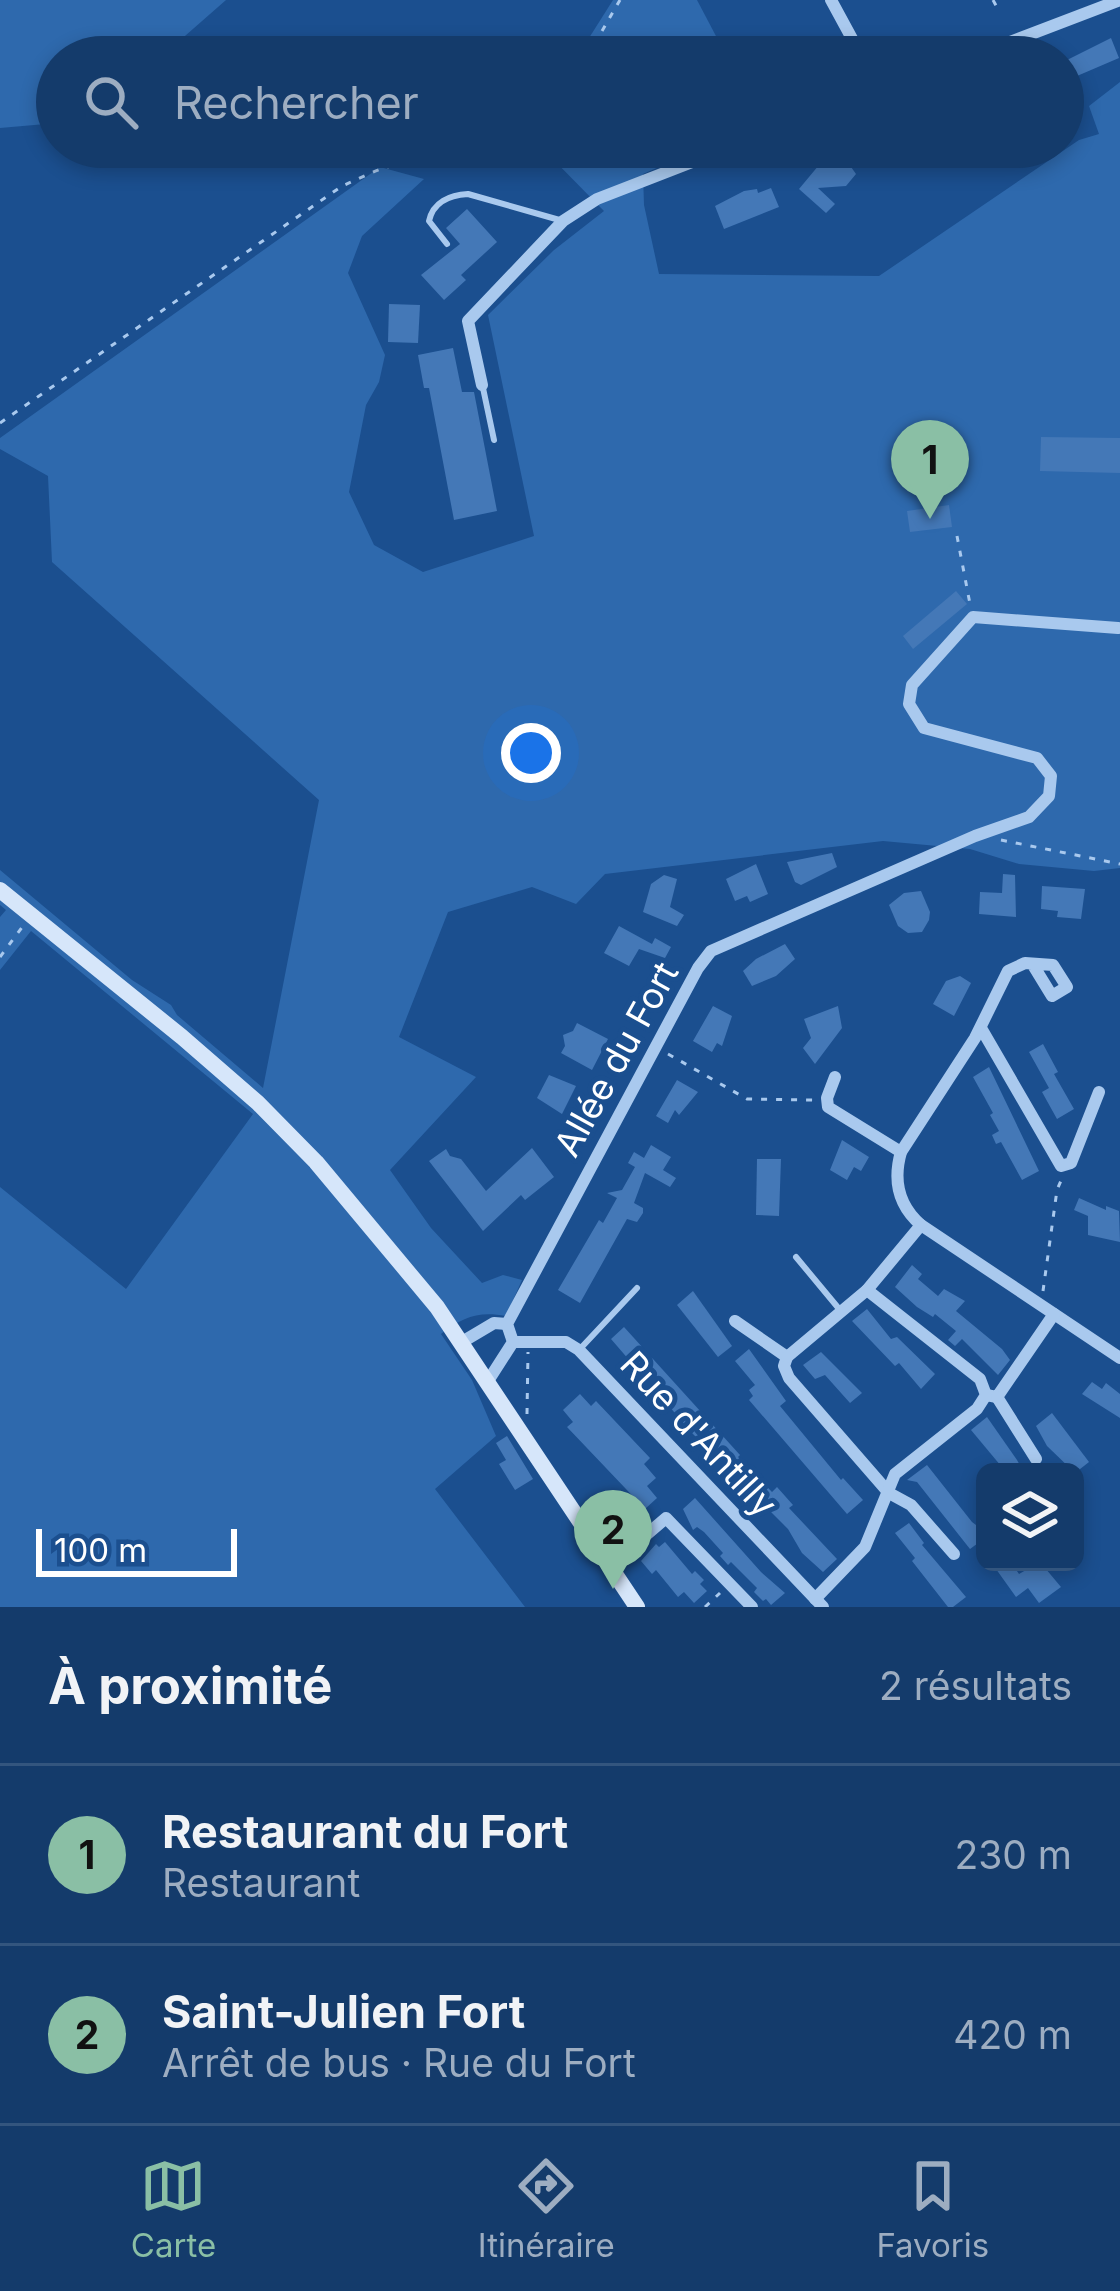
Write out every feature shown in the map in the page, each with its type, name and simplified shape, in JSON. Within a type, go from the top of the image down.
[{"type":"main road","points":[[0,890],[258,1103],[316,1162],[463,1342],[637,1607]]},
{"type":"street","points":[[831,0],[851,36]]},
{"type":"street","points":[[1026,36],[1120,0]]},
{"type":"street","points":[[482,385],[468,320],[563,221],[597,199],[677,168]]},
{"type":"street","points":[[973,617],[1118,628]]},
{"type":"street","name":"Allée du Fort","points":[[507,1324],[711,952],[975,836],[1029,818],[1049,796],[1051,776],[1037,758],[924,728],[909,704],[911,685],[973,617]]},
{"type":"street","points":[[1034,965],[1015,965],[1008,971],[981,1028],[901,1152],[896,1169],[898,1189],[921,1226],[1120,1358]]},
{"type":"street","points":[[981,1028],[1058,1161],[1066,1167],[1075,1156],[1099,1092]]},
{"type":"street","points":[[836,1077],[828,1107],[901,1152]]},
{"type":"street","points":[[921,1226],[867,1290],[787,1357],[784,1366],[889,1493],[911,1505],[954,1554]]},
{"type":"street","points":[[867,1290],[980,1379],[1036,1459]]},
{"type":"street","points":[[819,1603],[865,1547],[895,1474],[992,1396],[1054,1314]]},
{"type":"street","points":[[735,1321],[787,1357]]},
{"type":"street","points":[[463,1342],[494,1323],[507,1324],[520,1344],[488,1382]]},
{"type":"street","name":"Rue d'Antilly","points":[[520,1344],[566,1342],[579,1350],[819,1603]]},
{"type":"street","points":[[610,1566],[666,1518],[752,1607]]},
{"type":"lane","points":[[447,244],[429,221],[434,208],[455,195],[468,194],[563,221]]},
{"type":"lane","points":[[482,385],[494,440]]},
{"type":"lane","points":[[796,1257],[841,1311]]},
{"type":"lane","points":[[579,1350],[637,1288]]},
{"type":"lane","points":[[584,1526],[622,1495],[638,1511]]},
{"type":"path","points":[[599,36],[620,0]]},
{"type":"path","points":[[994,0],[999,11]]},
{"type":"path","points":[[0,423],[342,186],[386,168]]},
{"type":"path","points":[[957,536],[973,617]]},
{"type":"path","points":[[975,836],[1120,864]]},
{"type":"path","points":[[0,957],[30,914]]},
{"type":"path","points":[[656,1048],[747,1099],[807,1097],[828,1107]]},
{"type":"path","points":[[1036,1302],[1042,1295],[1057,1190],[1066,1167]]},
{"type":"path","points":[[520,1344],[528,1426],[520,1430]]},
{"type":"path","points":[[705,1607],[730,1584]]},
{"type":"shaded area","points":[[0,0],[226,0],[185,36],[36,36],[36,125],[0,128]]},
{"type":"shaded area","points":[[613,0],[697,0],[716,36],[590,36]]},
{"type":"shaded area","points":[[1120,82],[1120,868],[1094,871],[1019,864],[970,849],[883,841],[605,874],[576,904],[532,887],[448,912],[399,1037],[476,1077],[390,1170],[431,1228],[482,1283],[503,1275],[522,1280],[506,1316],[471,1317],[441,1334],[472,1380],[496,1436],[435,1489],[525,1607],[0,1607],[0,1187],[126,1289],[253,1114],[31,931],[0,970],[0,917],[6,910],[0,905],[0,870],[132,980],[171,1005],[263,1088],[319,800],[52,562],[48,476],[0,449],[0,438],[379,168],[424,179],[362,236],[348,273],[385,355],[379,382],[366,405],[349,492],[374,545],[423,572],[534,536],[488,315],[554,250],[604,211],[562,168],[657,168],[643,174],[644,205],[659,274],[879,276],[1038,168],[1084,168],[1084,138],[1099,134],[1089,106]]},
{"type":"building","points":[[1111,38],[1119,58],[1084,73],[1084,52]]},
{"type":"building","points":[[816,168],[852,168],[856,174],[846,186],[818,188],[835,204],[826,213],[799,189]]},
{"type":"building","points":[[771,188],[779,207],[724,229],[715,206],[744,191]]},
{"type":"building","points":[[467,209],[497,242],[461,275],[466,280],[444,300],[421,275],[460,244],[446,228]]},
{"type":"building","points":[[389,304],[420,305],[418,343],[388,342]]},
{"type":"building","points":[[453,348],[462,392],[474,392],[497,511],[454,520],[429,388],[424,388],[418,355]]},
{"type":"building","points":[[1041,437],[1120,438],[1120,473],[1040,471]]},
{"type":"building","points":[[949,505],[952,527],[910,532],[907,511]]},
{"type":"building","points":[[956,591],[967,604],[913,649],[903,636]]},
{"type":"building","points":[[832,853],[837,867],[801,885],[795,882],[787,862]]},
{"type":"building","points":[[756,864],[768,894],[750,902],[747,896],[735,901],[726,879]]},
{"type":"building","points":[[1003,874],[1015,875],[1016,917],[979,914],[980,892],[1002,893]]},
{"type":"building","points":[[664,875],[677,879],[670,907],[684,915],[677,926],[643,912],[651,884]]},
{"type":"building","points":[[1042,886],[1085,889],[1081,919],[1057,917],[1058,911],[1041,909]]},
{"type":"building","points":[[921,891],[929,920],[922,932],[908,933],[898,926],[889,905],[904,893]]},
{"type":"building","points":[[619,926],[652,944],[655,938],[671,947],[665,958],[639,949],[629,966],[604,953]]},
{"type":"building","points":[[785,944],[795,959],[776,976],[752,986],[743,971]]},
{"type":"building","points":[[960,976],[971,983],[954,1016],[933,1004],[946,981]]},
{"type":"building","points":[[713,1006],[732,1016],[722,1046],[717,1043],[712,1052],[693,1041]]},
{"type":"building","points":[[838,1006],[842,1028],[815,1064],[803,1048],[811,1038],[804,1019]]},
{"type":"building","points":[[577,1023],[608,1039],[592,1070],[561,1053],[563,1035]]},
{"type":"building","points":[[1043,1044],[1074,1109],[1057,1119],[1042,1092],[1049,1088],[1029,1052]]},
{"type":"building","points":[[989,1067],[1039,1171],[1022,1180],[1001,1142],[996,1144],[992,1135],[999,1131],[993,1113],[973,1077]]},
{"type":"building","points":[[549,1075],[576,1086],[562,1114],[537,1098]]},
{"type":"building","points":[[677,1080],[698,1092],[679,1115],[675,1110],[668,1123],[656,1116]]},
{"type":"building","points":[[842,1140],[869,1157],[861,1171],[854,1167],[847,1180],[830,1170]]},
{"type":"building","points":[[651,1145],[671,1157],[663,1170],[676,1178],[670,1187],[645,1173],[634,1203],[643,1213],[637,1222],[627,1219],[580,1303],[558,1290],[617,1198],[607,1193],[622,1190],[635,1167],[628,1163],[634,1152],[644,1158]]},
{"type":"building","points":[[532,1148],[554,1177],[525,1200],[521,1195],[483,1231],[429,1161],[446,1149],[450,1156],[461,1159],[486,1191]]},
{"type":"building","points":[[757,1159],[781,1159],[779,1216],[756,1215]]},
{"type":"building","points":[[1079,1198],[1119,1211],[1120,1242],[1088,1235],[1088,1216],[1074,1210]]},
{"type":"building","points":[[912,1265],[922,1274],[918,1279],[938,1296],[944,1289],[965,1301],[956,1311],[1010,1360],[998,1375],[962,1339],[955,1346],[948,1340],[956,1331],[895,1287]]},
{"type":"building","points":[[693,1291],[732,1346],[718,1357],[677,1305]]},
{"type":"building","points":[[867,1309],[891,1339],[897,1337],[935,1374],[921,1389],[852,1321]]},
{"type":"building","points":[[624,1327],[738,1457],[772,1492],[777,1487],[793,1505],[789,1508],[837,1559],[823,1572],[611,1339]]},
{"type":"building","points":[[749,1349],[786,1401],[780,1406],[863,1500],[847,1514],[749,1400],[753,1396],[749,1390],[755,1385],[735,1361]]},
{"type":"building","points":[[821,1352],[862,1393],[850,1403],[825,1375],[815,1379],[803,1365]]},
{"type":"building","points":[[1092,1382],[1102,1389],[1106,1383],[1120,1394],[1120,1418],[1082,1394]]},
{"type":"building","points":[[580,1394],[591,1406],[596,1401],[650,1458],[644,1464],[656,1478],[647,1486],[657,1498],[645,1509],[567,1427],[573,1422],[563,1410]]},
{"type":"building","points":[[1052,1413],[1089,1462],[1084,1466],[1065,1463],[1036,1426]]},
{"type":"building","points":[[987,1417],[1018,1463],[998,1463],[971,1430]]},
{"type":"building","points":[[507,1436],[533,1479],[515,1490],[499,1464],[506,1460],[496,1443]]},
{"type":"building","points":[[927,1465],[976,1525],[976,1545],[970,1549],[917,1482],[907,1480]]},
{"type":"building","points":[[695,1498],[785,1593],[771,1605],[731,1562],[728,1565],[704,1532],[697,1527],[693,1530],[683,1509]]},
{"type":"building","points":[[909,1523],[966,1597],[953,1607],[948,1607],[895,1533]]},
{"type":"building","points":[[665,1542],[692,1574],[695,1571],[704,1580],[700,1584],[707,1591],[694,1603],[684,1592],[678,1597],[656,1570],[652,1574],[641,1561],[656,1544]]},
{"type":"building","points":[[997,1571],[1048,1571],[1061,1587],[1039,1603],[1028,1588],[1016,1597]]},
{"type":"place","name":"Restaurant du Fort","points":[[930,519]]},
{"type":"place","name":"Saint-Julien Fort","points":[[613,1589]]}]
